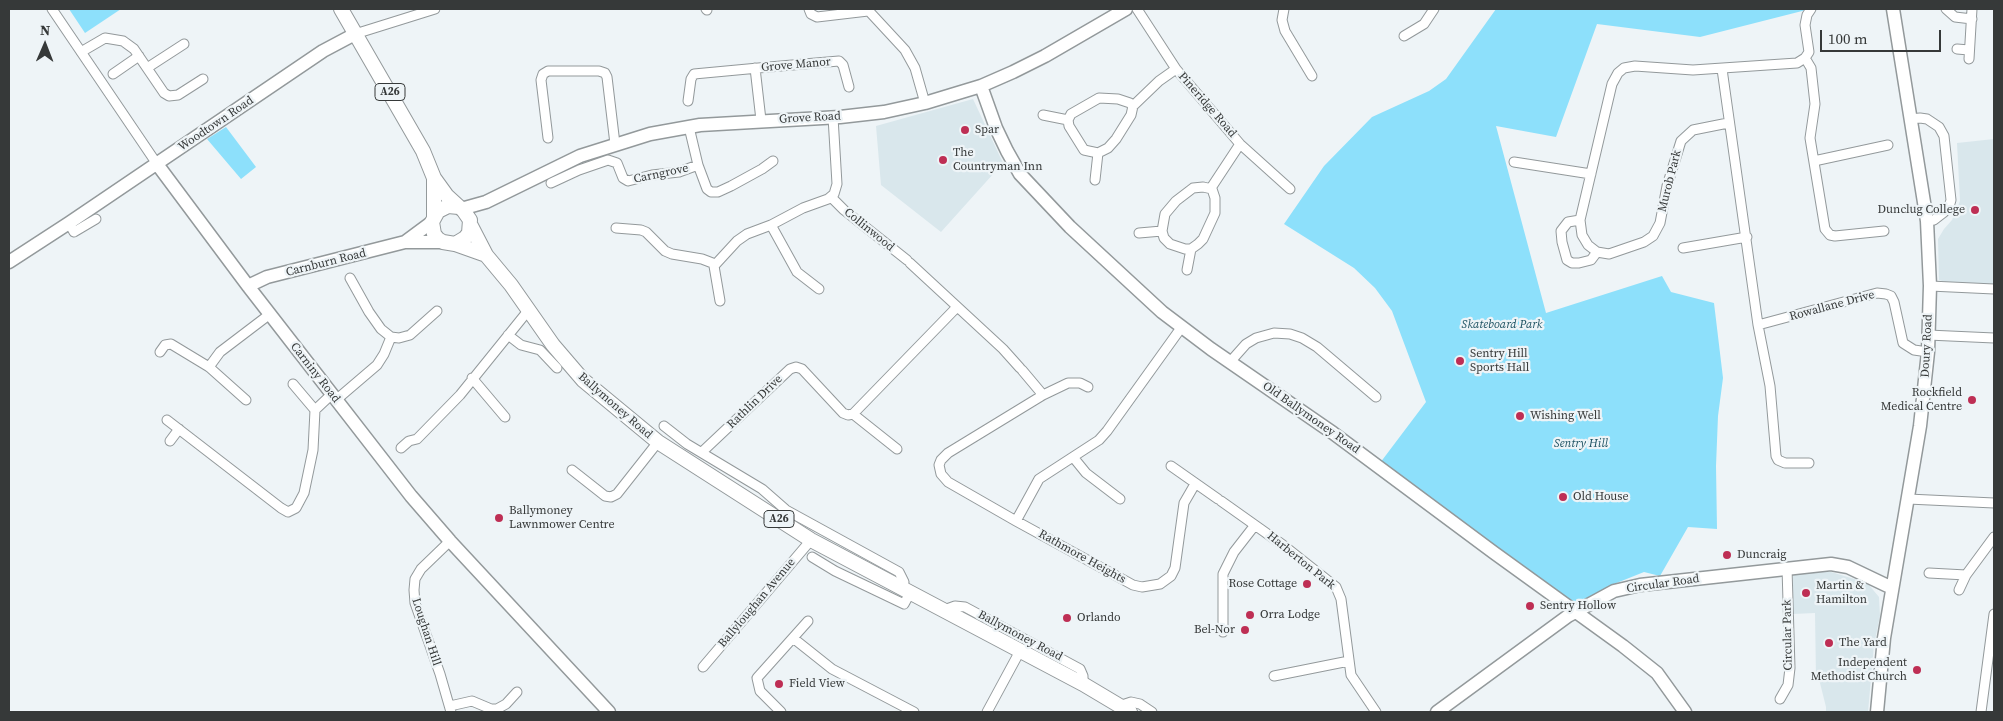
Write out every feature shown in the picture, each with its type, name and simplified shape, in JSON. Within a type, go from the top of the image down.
[{"type":"main road","name":"A26","points":[[341,9],[414,134],[434,178],[447,196],[467,214],[470,225]]},
{"type":"main road","name":"A26","points":[[434,178],[434,234],[449,243]]},
{"type":"main road","points":[[433,219],[443,208],[448,206],[460,208]]},
{"type":"main road","points":[[449,243],[465,238],[470,225]]},
{"type":"main road","name":"Ballymoney Road","points":[[470,225],[486,255],[511,285],[527,312],[552,345],[583,380],[658,442],[811,540],[1083,684],[1124,709]]},
{"type":"main road","points":[[449,243],[486,255]]},
{"type":"street","name":"Carniny Road","points":[[52,9],[157,164],[248,286],[411,496],[450,541],[609,712]]},
{"type":"street","name":"Woodtown Road","points":[[9,262],[69,224],[323,51],[355,34],[435,9]]},
{"type":"street","points":[[808,9],[812,15],[817,17],[867,10],[905,50],[915,68],[925,102]]},
{"type":"street","name":"Grove Road","points":[[460,208],[486,202],[580,156],[615,144],[689,126],[884,112],[981,86],[1045,56],[1126,9]]},
{"type":"street","name":"Pineridge Road","points":[[1137,9],[1176,69],[1240,144],[1290,188]]},
{"type":"street","points":[[1284,9],[1282,20],[1285,31],[1312,76]]},
{"type":"street","points":[[1404,36],[1424,24],[1434,9]]},
{"type":"street","points":[[1597,252],[1590,248],[1583,239],[1580,220],[1613,80],[1621,70],[1628,66],[1637,65],[1693,70],[1797,63],[1805,58],[1809,52],[1806,16],[1810,9]]},
{"type":"street","name":"Doury Road","points":[[1876,712],[1884,638],[1920,426],[1928,352],[1930,286],[1926,221],[1893,9]]},
{"type":"street","points":[[1946,9],[1955,17],[1972,20]]},
{"type":"street","points":[[1957,49],[1969,54],[1972,9]]},
{"type":"street","points":[[82,52],[99,40],[114,38],[126,42],[139,56],[164,93],[169,96],[178,95],[203,79]]},
{"type":"street","points":[[147,68],[184,44]]},
{"type":"street","points":[[113,74],[139,56]]},
{"type":"street","points":[[1805,58],[1812,68],[1815,104],[1810,138],[1824,224],[1828,233],[1838,236],[1884,230]]},
{"type":"street","name":"Grove Manor","points":[[688,101],[691,79],[694,74],[755,68],[838,61],[843,64],[849,87]]},
{"type":"street","name":"Grove Manor","points":[[755,68],[761,120]]},
{"type":"street","points":[[1722,68],[1728,123],[1747,237],[1758,326],[1770,386],[1776,457],[1785,463],[1809,463]]},
{"type":"street","points":[[1133,106],[1118,99],[1098,98],[1071,114],[1068,120],[1069,126],[1081,147],[1088,152],[1098,153],[1108,148],[1131,115],[1133,106],[1159,81],[1176,69]]},
{"type":"street","points":[[548,138],[541,80],[542,74],[548,71],[600,71],[605,73],[607,77],[615,144]]},
{"type":"street","name":"Old Ballymoney Road","points":[[981,86],[1005,148],[1020,174],[1070,227],[1182,328],[1333,432],[1657,673],[1685,712]]},
{"type":"street","points":[[1043,115],[1068,120]]},
{"type":"street","points":[[720,301],[714,270],[715,264],[740,238],[771,225],[803,208],[832,197],[837,184],[833,117]]},
{"type":"street","points":[[1910,119],[1920,118],[1927,120],[1939,127],[1944,136],[1951,200],[1949,207],[1943,213],[1934,220],[1926,221]]},
{"type":"street","name":"Murob Park","points":[[1580,220],[1568,222],[1561,231],[1562,242],[1568,260],[1572,263],[1591,260],[1597,252],[1611,254],[1644,242],[1653,236],[1660,223],[1667,186],[1681,141],[1693,130],[1728,123]]},
{"type":"street","name":"Carngrove","points":[[689,126],[698,166],[709,192],[715,193],[732,186],[762,169],[773,160]]},
{"type":"street","points":[[1211,188],[1240,144]]},
{"type":"street","points":[[1814,161],[1888,144]]},
{"type":"street","points":[[1095,180],[1098,153]]},
{"type":"street","name":"Carngrove","points":[[551,183],[608,160],[617,163],[623,178],[628,181],[656,174],[682,172],[698,166]]},
{"type":"street","points":[[1514,162],[1591,174]]},
{"type":"street","points":[[1193,188],[1211,188],[1215,198],[1215,213],[1203,239],[1191,249],[1170,244],[1164,238],[1162,231],[1165,214],[1176,201],[1193,188]]},
{"type":"street","name":"Collinwood","points":[[832,197],[844,210],[909,262],[957,306]]},
{"type":"street","name":"Grove Road","points":[[470,225],[486,202]]},
{"type":"street","points":[[69,224],[74,232],[96,219]]},
{"type":"street","name":"Carnburn Road","points":[[405,242],[433,219]]},
{"type":"street","points":[[771,225],[797,272],[819,289]]},
{"type":"street","points":[[616,228],[641,230],[646,232],[665,251],[679,256],[704,259],[715,264]]},
{"type":"street","points":[[1139,233],[1162,231]]},
{"type":"street","points":[[1683,248],[1747,237]]},
{"type":"street","name":"Carnburn Road","points":[[248,286],[267,277],[405,242],[449,243]]},
{"type":"street","points":[[1187,270],[1191,249]]},
{"type":"street","points":[[350,278],[373,318],[383,332],[391,337],[399,338],[410,335],[437,311]]},
{"type":"street","points":[[1930,286],[1994,289]]},
{"type":"street","name":"Rowallane Drive","points":[[1758,326],[1877,293],[1886,294],[1891,296],[1894,302],[1903,343],[1919,352],[1928,352]]},
{"type":"street","points":[[853,414],[957,306],[1021,369],[1043,395]]},
{"type":"street","points":[[401,448],[409,441],[416,439],[460,395],[527,312]]},
{"type":"street","points":[[209,367],[220,352],[270,314]]},
{"type":"street","points":[[1016,521],[1039,479],[1099,440],[1107,431],[1182,328]]},
{"type":"street","points":[[1230,362],[1246,344],[1256,338],[1274,333],[1290,334],[1306,340],[1317,347],[1376,397]]},
{"type":"street","points":[[508,335],[518,343],[540,350],[557,368]]},
{"type":"street","points":[[1928,335],[1994,338]]},
{"type":"street","points":[[315,410],[377,365],[391,337]]},
{"type":"street","points":[[160,352],[165,344],[171,344],[209,367],[246,400]]},
{"type":"street","name":"Rathlin Drive","points":[[702,452],[793,367],[802,369],[843,413],[848,416],[853,414],[897,449]]},
{"type":"street","points":[[472,378],[505,417]]},
{"type":"street","name":"Rathmore Heights","points":[[1088,387],[1068,383],[1043,395],[948,453],[939,465],[941,474],[948,482],[1133,585],[1153,586],[1167,580],[1175,568],[1184,503],[1195,484]]},
{"type":"street","points":[[167,420],[288,512],[296,508],[304,493],[313,450],[315,410],[293,384]]},
{"type":"street","name":"Ballymoney Road","points":[[664,426],[687,444],[762,489],[786,510],[899,572],[906,590]]},
{"type":"street","points":[[170,441],[179,429]]},
{"type":"street","points":[[572,470],[606,497],[612,497],[617,494],[658,442]]},
{"type":"street","points":[[1073,456],[1086,473],[1120,500]]},
{"type":"street","name":"Harberton Park","points":[[1171,466],[1255,525],[1333,584],[1338,590],[1341,599],[1353,679],[1376,712]]},
{"type":"street","points":[[754,504],[762,489]]},
{"type":"street","points":[[1908,499],[1994,504]]},
{"type":"street","name":"Harberton Park","points":[[1223,632],[1223,574],[1232,555],[1255,525]]},
{"type":"street","points":[[1959,590],[1966,575],[1994,537]]},
{"type":"street","name":"Ballyloughan Avenue","points":[[703,667],[811,540]]},
{"type":"street","name":"Loughan Hill","points":[[450,541],[420,569],[415,580],[414,590],[415,603],[450,709],[472,701],[491,709],[497,709],[506,704],[517,692]]},
{"type":"street","points":[[812,557],[836,571],[904,604],[906,590]]},
{"type":"street","name":"Circular Road","points":[[1437,712],[1568,616],[1614,591],[1640,585],[1831,564],[1848,568],[1892,588]]},
{"type":"street","name":"Circular Park","points":[[1780,699],[1788,685],[1790,668],[1787,568]]},
{"type":"street","points":[[1928,573],[1966,575]]},
{"type":"street","name":"Ballymoney Road","points":[[944,610],[955,606],[965,607],[1080,669],[1083,676],[1083,684]]},
{"type":"street","points":[[1981,712],[1994,614]]},
{"type":"street","points":[[781,712],[760,691],[757,680],[759,674],[808,621]]},
{"type":"street","points":[[793,638],[832,669],[914,712]]},
{"type":"street","points":[[986,712],[1020,651]]},
{"type":"street","points":[[1274,676],[1349,661]]},
{"type":"street","name":"Ballymoney Road","points":[[1124,709],[1131,702],[1140,704],[1152,712]]},
{"type":"shaded area","points":[[973,99],[1003,163],[941,232],[881,185],[876,126]]},
{"type":"shaded area","name":"Dunclug College","points":[[1994,139],[1994,286],[1952,284],[1939,280],[1938,239],[1952,220],[1960,201],[1957,143]]},
{"type":"shaded area","points":[[1813,571],[1831,572],[1861,581],[1869,585],[1879,597],[1880,616],[1874,645],[1868,712],[1826,712],[1819,679],[1816,678],[1815,613],[1793,614],[1793,575]]},
{"type":"green space","points":[[69,9],[121,9],[85,33]]},
{"type":"green space","name":"Sentry Hill","points":[[1496,9],[1810,9],[1700,37],[1597,24],[1556,137],[1496,126],[1546,313],[1662,276],[1671,292],[1714,303],[1723,378],[1718,416],[1716,466],[1717,529],[1688,527],[1660,576],[1644,572],[1609,586],[1577,612],[1380,463],[1426,402],[1392,311],[1375,288],[1354,268],[1284,224],[1324,166],[1372,117],[1429,91],[1446,79]]},
{"type":"green space","points":[[226,127],[256,167],[241,179],[207,139]]},
{"type":"place","name":"Spar","points":[[965,130]]},
{"type":"place","name":"The Countryman Inn","points":[[943,160]]},
{"type":"place","name":"Dunclug College","points":[[1975,210]]},
{"type":"place","name":"Sentry Hill Sports Hall","points":[[1460,361]]},
{"type":"place","name":"Rockfield Medical Centre","points":[[1972,400]]},
{"type":"place","name":"Wishing Well","points":[[1520,416]]},
{"type":"place","name":"Old House","points":[[1563,497]]},
{"type":"place","name":"Ballymoney Lawnmower Centre","points":[[499,518]]},
{"type":"place","name":"Duncraig","points":[[1727,555]]},
{"type":"place","name":"Rose Cottage","points":[[1307,584]]},
{"type":"place","name":"Martin & Hamilton","points":[[1806,593]]},
{"type":"place","name":"Sentry Hollow","points":[[1530,606]]},
{"type":"place","name":"Orra Lodge","points":[[1250,615]]},
{"type":"place","name":"Orlando","points":[[1067,618]]},
{"type":"place","name":"Bel-Nor","points":[[1245,630]]},
{"type":"place","name":"The Yard","points":[[1829,643]]},
{"type":"place","name":"Independent Methodist Church","points":[[1917,670]]},
{"type":"place","name":"Field View","points":[[779,684]]},
{"type":"park label","name":"Skateboard Park","points":[[1502,325]]}]
